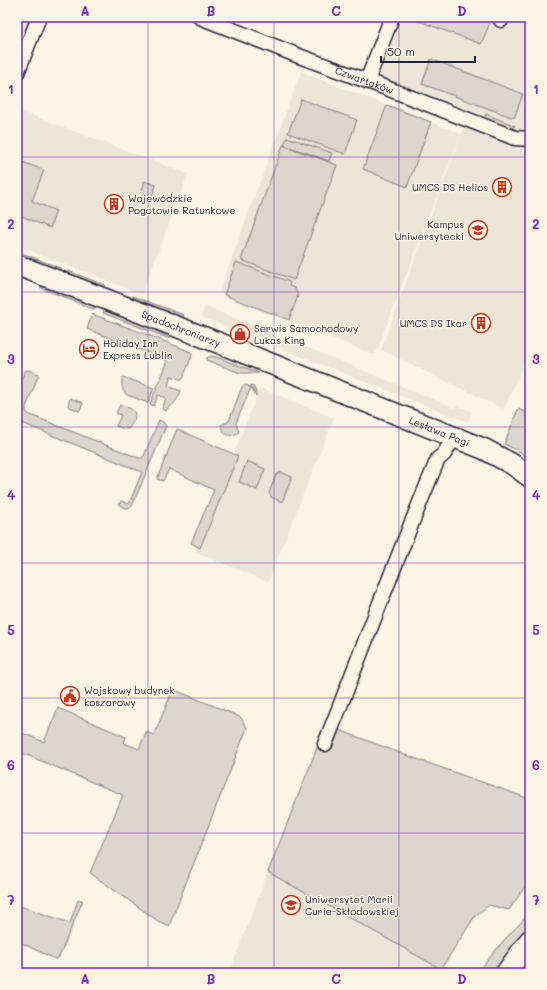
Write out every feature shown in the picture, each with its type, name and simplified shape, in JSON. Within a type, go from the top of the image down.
[{"type":"street","points":[[17,73],[39,17]]},
{"type":"street","name":"Czwartaków","points":[[200,17],[216,20],[299,56],[515,138],[530,139]]},
{"type":"street","points":[[367,81],[392,17]]},
{"type":"street","name":"Spadochroniarzy","points":[[17,265],[345,393]]},
{"type":"street","name":"Lesława Pagi","points":[[345,393],[493,454],[512,464],[530,477]]},
{"type":"street","points":[[325,744],[367,640],[414,516],[438,459],[444,454],[454,437]]},
{"type":"street","points":[[506,973],[530,940]]},
{"type":"shaded area","points":[[17,17],[31,17],[17,54]]},
{"type":"shaded area","name":"Kampus Uniwersytecki","points":[[402,17],[530,17],[530,349],[504,409],[381,350],[470,111],[379,77]]},
{"type":"shaded area","points":[[408,17],[475,17],[487,21],[489,25],[481,44]]},
{"type":"shaded area","points":[[431,59],[523,94],[514,118],[422,84]]},
{"type":"shaded area","points":[[301,72],[461,134],[375,355],[219,292]]},
{"type":"shaded area","points":[[301,99],[357,120],[345,154],[288,133]]},
{"type":"shaded area","points":[[387,105],[431,122],[407,187],[363,169]]},
{"type":"shaded area","points":[[23,112],[188,174],[142,294],[17,246],[17,127]]},
{"type":"shaded area","points":[[486,114],[515,126],[508,128],[495,125],[484,120]]},
{"type":"shaded area","points":[[287,137],[332,153],[329,161],[284,145]]},
{"type":"shaded area","points":[[283,145],[337,165],[294,280],[241,260]]},
{"type":"shaded area","points":[[17,160],[44,170],[32,201],[56,211],[50,228],[17,214],[17,192],[20,184],[17,183]]},
{"type":"shaded area","points":[[144,181],[156,185],[152,196],[141,192]]},
{"type":"shaded area","points":[[17,251],[61,269],[59,271],[17,258]]},
{"type":"shaded area","points":[[236,262],[290,282],[289,286],[295,288],[298,296],[289,320],[224,295]]},
{"type":"shaded area","points":[[68,271],[105,285],[106,289],[68,276]]},
{"type":"shaded area","points":[[38,283],[99,303],[97,308],[93,309],[41,288]]},
{"type":"shaded area","points":[[133,296],[184,315],[181,322],[133,301]]},
{"type":"shaded area","points":[[205,306],[455,408],[457,405],[472,412],[468,422],[201,317]]},
{"type":"shaded area","points":[[105,307],[124,314],[170,339],[103,313]]},
{"type":"shaded area","points":[[92,314],[191,352],[192,356],[182,380],[171,376],[168,386],[181,391],[173,405],[168,407],[166,411],[162,409],[166,398],[158,395],[154,406],[150,404],[168,361],[87,329]]},
{"type":"shaded area","points":[[211,356],[259,373],[240,373],[206,360]]},
{"type":"shaded area","points":[[28,370],[39,374],[26,407],[28,414],[139,458],[144,456],[159,420],[163,422],[166,426],[132,506],[126,508],[119,505],[121,501],[129,504],[142,472],[17,421],[17,389],[25,371]]},
{"type":"shaded area","points":[[123,377],[154,388],[148,403],[125,393],[122,386]]},
{"type":"shaded area","points":[[246,385],[250,387],[251,385],[253,386],[256,396],[251,387],[236,423],[239,432],[232,435],[227,435],[225,434],[221,425],[229,421],[242,387]]},
{"type":"shaded area","points":[[260,388],[334,418],[268,582],[195,552]]},
{"type":"shaded area","points":[[70,398],[83,403],[79,411],[68,406]]},
{"type":"shaded area","points":[[120,405],[132,409],[135,413],[134,420],[128,429],[116,426],[121,415],[116,413]]},
{"type":"shaded area","points":[[518,409],[530,414],[530,460],[519,451],[504,444]]},
{"type":"shaded area","points":[[177,429],[238,456],[200,548],[191,543],[214,490],[169,469],[163,481],[157,479]]},
{"type":"shaded area","points":[[247,461],[265,469],[257,490],[239,482]]},
{"type":"shaded area","points":[[281,472],[292,477],[282,502],[271,497],[269,493],[276,475]]},
{"type":"shaded area","points":[[177,691],[236,715],[241,718],[247,728],[169,926],[158,921],[90,873],[123,795],[17,751],[20,732],[44,742],[58,708],[126,737],[124,743],[139,749],[146,732],[154,735],[172,692]]},
{"type":"shaded area","points":[[326,725],[530,799],[530,879],[509,910],[489,905],[475,916],[441,969],[268,872]]},
{"type":"shaded area","name":"Uniwersytet Marii Curie-Skłodowskiej","points":[[268,872],[448,973],[229,973]]},
{"type":"shaded area","points":[[78,900],[82,900],[82,902],[59,957],[56,959],[53,958],[17,941],[17,905],[70,923]]},
{"type":"shaded area","points":[[530,913],[530,928],[493,973],[477,973],[505,939]]},
{"type":"place","name":"UMCS DS Helios","points":[[502,187]]},
{"type":"place","name":"Wojewódzkie Pogotowie Ratunkowe","points":[[114,204]]},
{"type":"place","name":"Kampus Uniwersytecki","points":[[478,230]]},
{"type":"place","name":"UMCS DS Ikar","points":[[481,323]]},
{"type":"place","name":"Serwis Samochodowy Lukas King","points":[[240,334]]},
{"type":"place","name":"Holiday Inn Express Lublin","points":[[89,349]]},
{"type":"place","name":"Wojskowy budynek koszarowy","points":[[70,696]]},
{"type":"place","name":"Uniwersytet Marii Curie-Skłodowskiej","points":[[291,905]]}]
